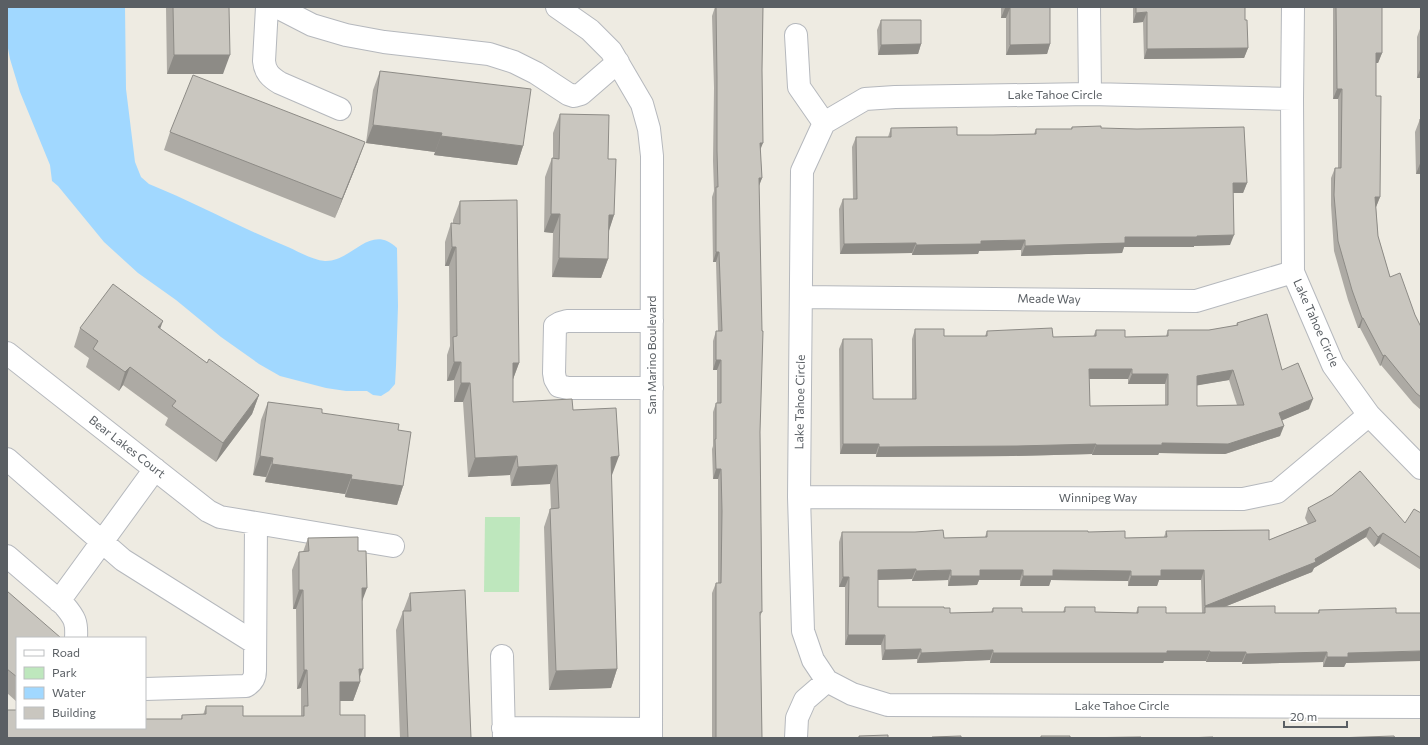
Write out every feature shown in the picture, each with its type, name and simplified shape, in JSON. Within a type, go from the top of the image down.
[{"type":"street","points":[[267,7],[264,61],[265,69],[271,78],[340,109]]},
{"type":"street","points":[[277,7],[312,25],[346,36],[384,42],[489,54],[514,62],[536,73],[568,94],[574,96],[581,94],[618,62]]},
{"type":"street","name":"San Marino Boulevard","points":[[557,7],[581,13],[590,30],[611,51],[642,104],[649,129],[652,156],[651,733]]},
{"type":"street","points":[[1089,7],[1090,94]]},
{"type":"street","name":"Lake Tahoe Circle","points":[[1293,7],[1293,272],[1333,365],[1369,415],[1421,468]]},
{"type":"street","points":[[796,35],[799,87],[824,123]]},
{"type":"street","name":"Lake Tahoe Circle","points":[[1292,99],[1090,94],[895,97],[865,99],[824,123],[802,172],[799,497],[803,631],[813,660],[827,680],[852,694],[888,705],[1421,707]]},
{"type":"street","name":"Meade Way","points":[[801,297],[1196,300],[1293,272]]},
{"type":"street","points":[[652,321],[567,321],[560,323],[555,326],[554,334],[554,373],[555,379],[559,386],[568,388],[652,388]]},
{"type":"street","name":"Bear Lakes Court","points":[[7,353],[208,511],[220,517],[256,524],[393,546]]},
{"type":"street","name":"Winnipeg Way","points":[[799,497],[1243,499],[1278,492],[1369,415]]},
{"type":"street","points":[[7,459],[123,560],[255,643]]},
{"type":"street","points":[[59,601],[155,469]]},
{"type":"street","points":[[146,689],[246,686],[255,678],[256,524]]},
{"type":"street","points":[[7,556],[71,613],[76,620],[76,637]]},
{"type":"street","points":[[502,656],[504,733],[651,733]]},
{"type":"street","points":[[796,738],[796,718],[805,700],[827,680]]},
{"type":"green space","points":[[485,517],[520,517],[519,592],[484,592]]},
{"type":"water","points":[[7,7],[125,7],[126,89],[135,162],[141,177],[149,184],[306,256],[316,259],[325,261],[335,260],[369,241],[378,239],[387,241],[397,248],[398,306],[395,384],[389,391],[381,396],[373,395],[367,391],[346,391],[326,388],[280,376],[259,364],[221,337],[176,300],[138,273],[104,242],[58,186],[52,181],[50,165],[20,92],[10,59],[7,43]]},
{"type":"building","points":[[173,7],[229,7],[230,55],[174,55]]},
{"type":"building","points":[[716,7],[763,7],[763,143],[760,143],[762,178],[759,178],[763,331],[760,432],[762,738],[716,738],[716,583],[721,583],[722,511],[721,469],[716,469],[715,439],[716,403],[721,403],[721,360],[716,360],[716,331],[722,331],[719,252],[716,252],[716,187],[718,187]]},
{"type":"building","points":[[1005,7],[1050,7],[1050,44],[1010,45],[1010,8]]},
{"type":"building","points":[[1136,7],[1245,7],[1248,48],[1147,49],[1147,12],[1136,13]]},
{"type":"building","points":[[1336,7],[1382,7],[1382,53],[1376,53],[1376,96],[1381,96],[1380,197],[1375,197],[1378,236],[1390,277],[1400,273],[1415,315],[1421,327],[1421,397],[1385,355],[1383,356],[1362,318],[1352,290],[1338,241],[1334,195],[1335,168],[1341,168],[1342,89],[1337,89]]},
{"type":"building","points":[[881,20],[921,20],[921,44],[881,45]]},
{"type":"building","points":[[380,71],[531,89],[523,146],[441,136],[442,133],[373,125]]},
{"type":"building","points":[[193,75],[365,142],[342,199],[170,132]]},
{"type":"building","points":[[560,114],[609,115],[608,159],[616,159],[614,215],[609,215],[608,259],[559,258],[560,214],[551,214],[552,158],[559,159]]},
{"type":"building","points":[[1420,119],[1421,119],[1421,161]]},
{"type":"building","points":[[1101,126],[1101,128],[1137,129],[1244,127],[1247,183],[1233,183],[1234,235],[1197,237],[1125,237],[1125,243],[1025,246],[1025,240],[981,241],[981,244],[844,244],[843,199],[857,199],[856,137],[891,137],[891,128],[957,127],[957,135],[993,135],[1036,134],[1036,129],[1072,129],[1072,127]]},
{"type":"building","points":[[517,200],[519,363],[513,363],[513,402],[572,399],[573,410],[616,408],[619,456],[611,457],[617,669],[556,671],[550,509],[559,508],[557,465],[518,467],[517,456],[475,458],[470,383],[461,383],[461,362],[454,362],[453,337],[457,336],[456,247],[452,247],[451,223],[460,224],[460,201]]},
{"type":"building","points":[[113,284],[163,321],[158,327],[207,363],[209,359],[259,395],[223,443],[172,406],[176,401],[130,367],[125,372],[93,349],[98,341],[80,328]]},
{"type":"building","points":[[1267,314],[1282,370],[1298,363],[1313,399],[1279,413],[1284,426],[1228,444],[1162,443],[1162,445],[1096,444],[879,447],[879,444],[843,444],[843,339],[872,339],[873,399],[916,399],[915,329],[944,329],[944,336],[987,336],[987,331],[1052,328],[1053,337],[1096,336],[1096,330],[1125,330],[1125,337],[1168,336],[1168,330],[1209,330],[1238,325],[1237,323]],"holes":[[[1089,369],[1132,369],[1132,374],[1168,374],[1168,405],[1090,406]],[[1233,370],[1244,405],[1197,406],[1197,376]]]},
{"type":"building","points":[[268,402],[322,409],[322,413],[399,424],[398,430],[411,432],[403,486],[351,479],[352,475],[272,464],[273,458],[260,456]]},
{"type":"building","points":[[1360,471],[1405,523],[1414,509],[1421,513],[1421,558],[1383,533],[1378,537],[1370,527],[1315,559],[1316,562],[1205,606],[1204,570],[1161,570],[1161,576],[1131,576],[1131,571],[1053,570],[1053,576],[1023,576],[1023,570],[980,570],[980,576],[951,576],[951,570],[878,570],[878,607],[944,607],[950,608],[950,613],[993,612],[993,608],[1022,608],[1022,612],[1065,612],[1065,607],[1095,607],[1095,612],[1138,613],[1138,607],[1166,607],[1166,613],[1205,613],[1205,607],[1275,606],[1275,613],[1319,613],[1319,610],[1396,608],[1396,613],[1421,613],[1421,651],[1348,653],[1348,657],[1327,657],[1327,652],[1246,654],[1246,652],[1210,651],[1167,651],[1167,653],[993,653],[993,650],[921,653],[921,649],[885,650],[885,635],[848,635],[849,577],[843,577],[842,532],[915,532],[943,530],[944,538],[987,537],[987,531],[1125,531],[1125,538],[1167,537],[1166,531],[1269,530],[1269,540],[1316,521],[1308,508],[1332,495]]},
{"type":"building","points":[[358,537],[358,551],[366,551],[367,588],[362,588],[363,669],[359,669],[360,682],[340,682],[340,715],[365,715],[365,738],[7,738],[7,710],[16,710],[16,729],[146,729],[146,719],[182,719],[182,715],[206,714],[206,706],[243,706],[243,716],[304,716],[304,706],[308,706],[307,670],[304,670],[303,590],[299,590],[299,552],[309,551],[308,538]]},
{"type":"building","points":[[465,590],[471,738],[408,738],[403,611],[411,611],[410,593]]},
{"type":"building","points":[[7,591],[60,637],[16,637],[16,676],[7,669]]},
{"type":"building","points":[[888,735],[888,738],[859,738],[859,736]]},
{"type":"building","points":[[961,736],[961,738],[932,738],[932,737]]},
{"type":"building","points":[[1041,736],[1070,736],[1070,738],[1041,738]]},
{"type":"building","points":[[1394,736],[1395,738],[1335,738]]},
{"type":"building","points":[[1141,737],[1141,738],[1071,738]]},
{"type":"building","points":[[1213,737],[1213,738],[1185,738]]}]
